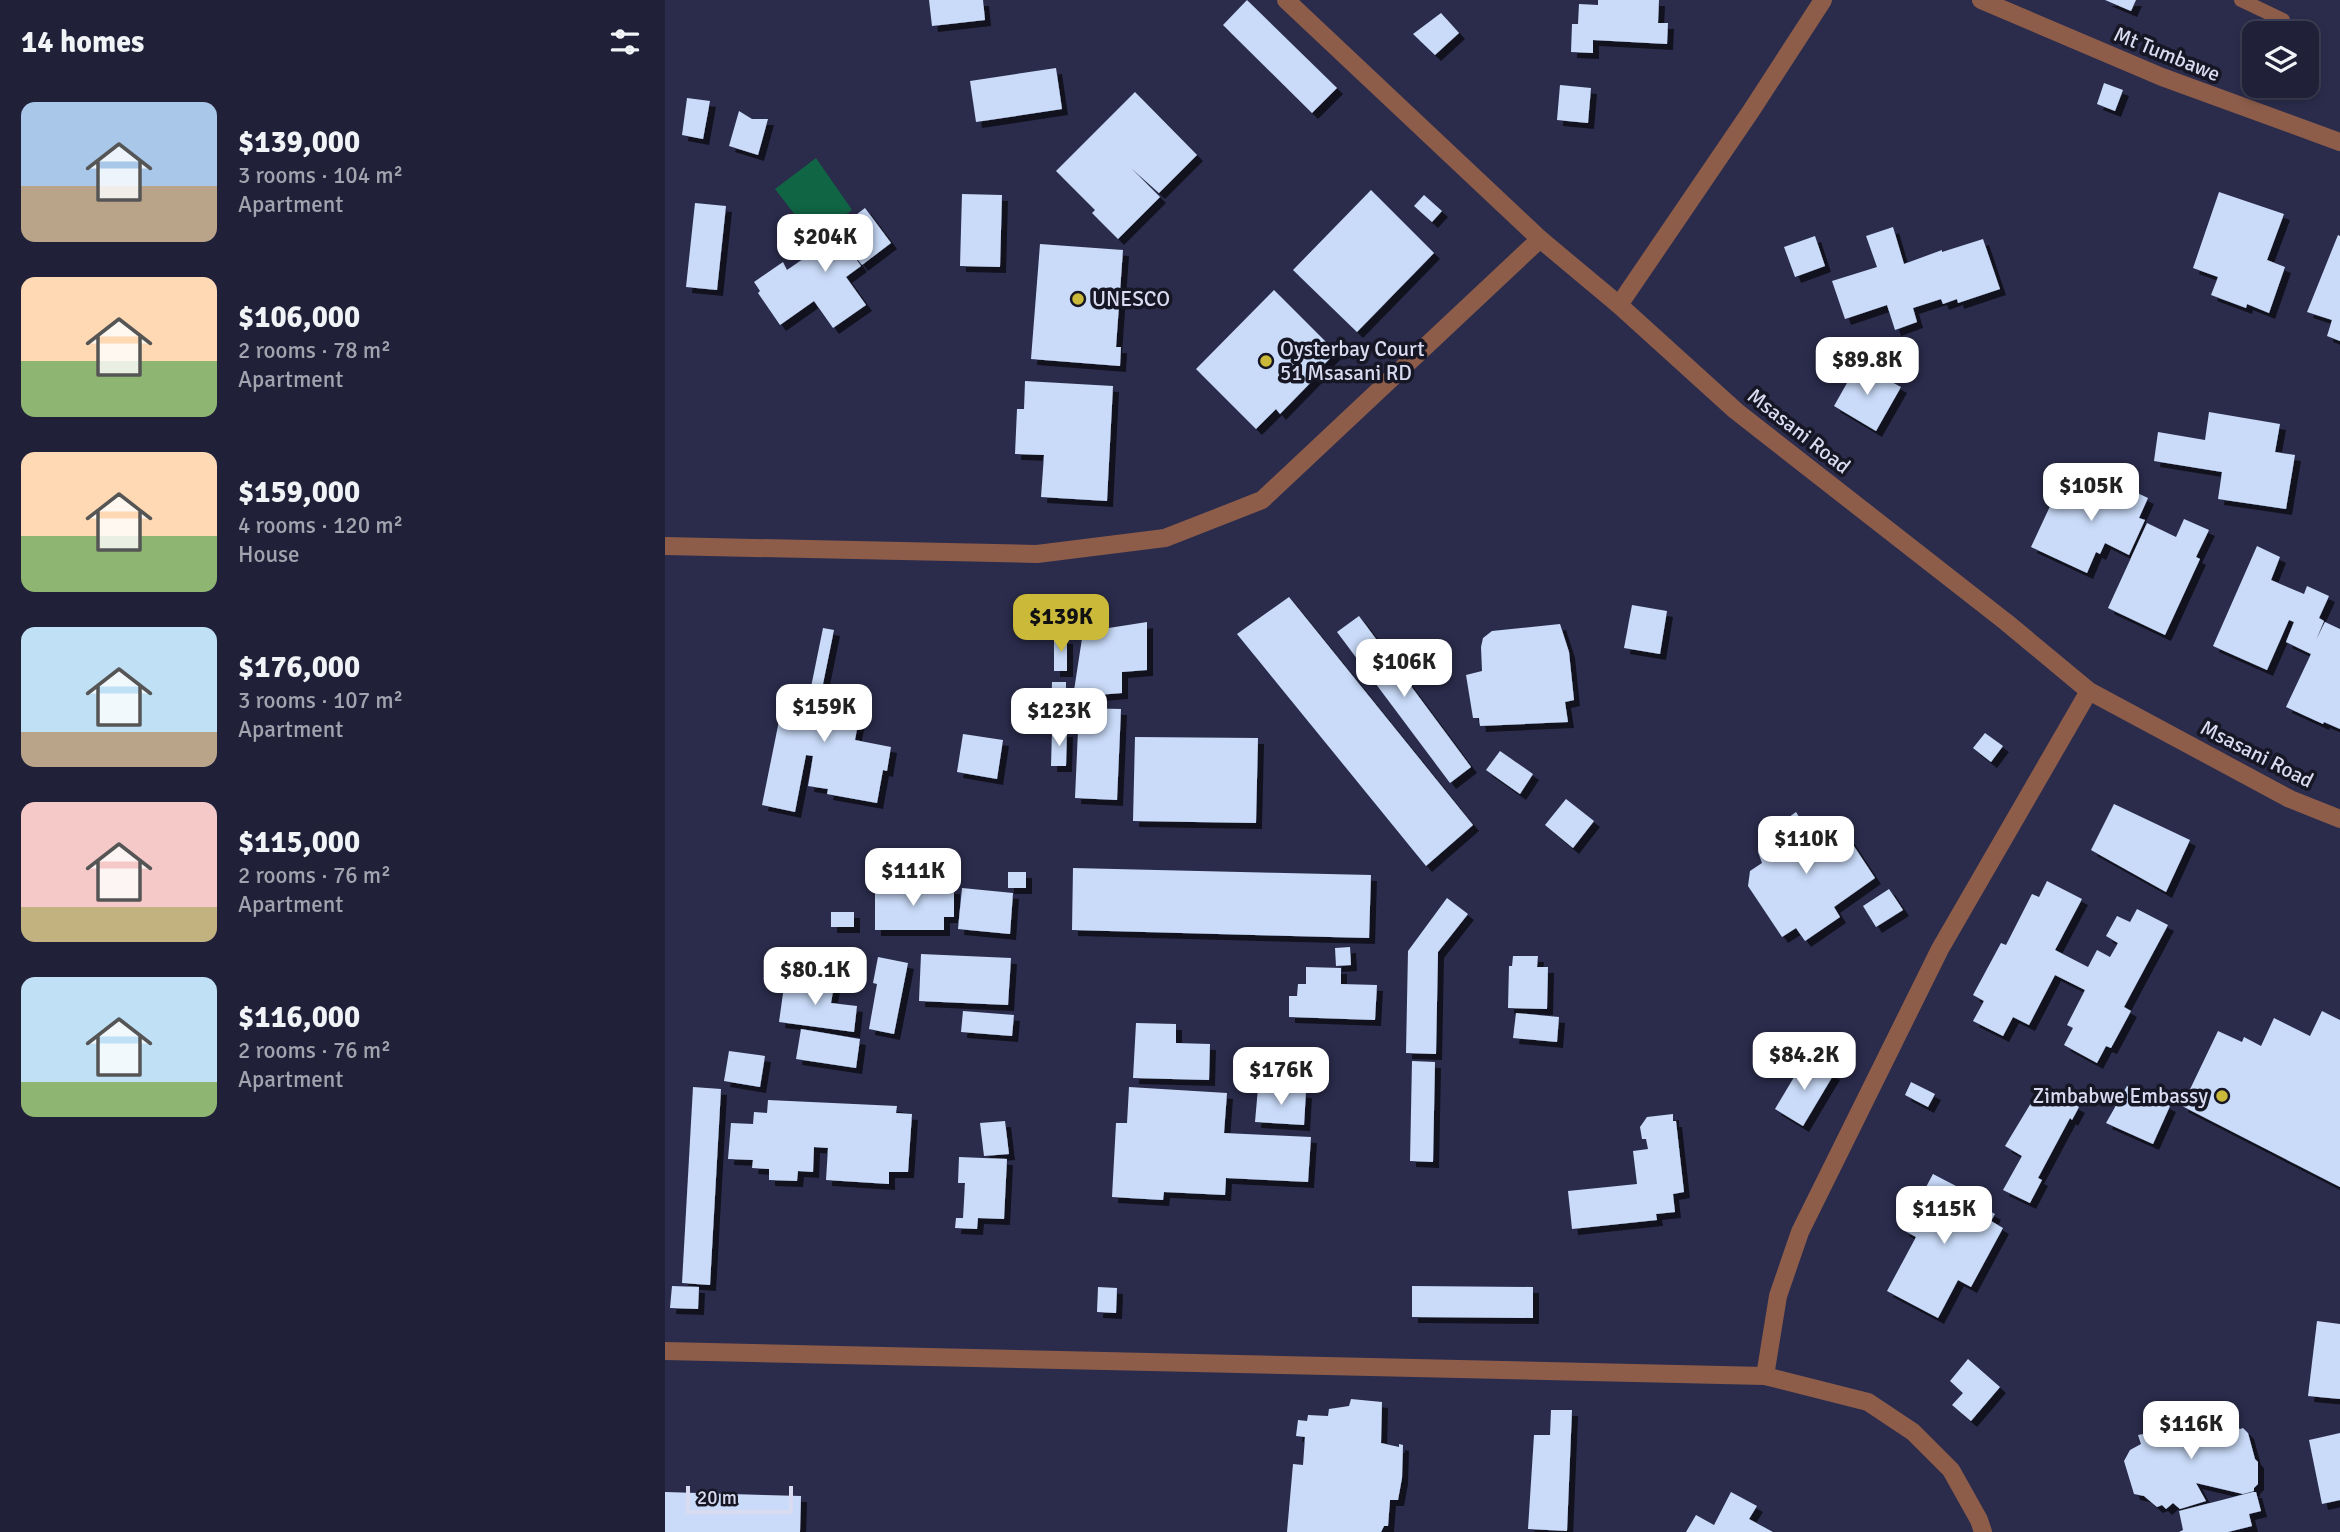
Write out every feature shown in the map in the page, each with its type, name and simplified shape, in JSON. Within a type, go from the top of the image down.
[{"type":"street","name":"Msasani Road","points":[[1286,0],[1540,239],[1619,305],[1736,411],[2006,622],[2089,691],[2290,799],[2340,819]]},
{"type":"street","points":[[1619,305],[1751,111],[1822,0]]},
{"type":"street","name":"Mt Tumbawe","points":[[1981,0],[2006,6],[2162,77],[2340,142]]},
{"type":"street","points":[[665,546],[1037,554],[1165,538],[1262,500],[1540,239]]},
{"type":"street","points":[[1765,1376],[1778,1296],[1800,1232],[1940,949],[2089,691]]},
{"type":"street","points":[[665,1351],[1765,1376],[1868,1402],[1913,1432],[1951,1470],[1983,1532]]},
{"type":"lane","points":[[2241,0],[2283,20]]},
{"type":"shaded area","points":[[816,158],[852,210],[813,238],[775,189]]},
{"type":"building","points":[[929,0],[983,0],[985,20],[932,26]]},
{"type":"building","points":[[1247,0],[1337,88],[1312,113],[1223,25]]},
{"type":"building","points":[[1598,0],[1659,0],[1658,23],[1668,23],[1667,44],[1593,40],[1593,53],[1571,52],[1572,24],[1578,24],[1579,4],[1598,5]]},
{"type":"building","points":[[2105,0],[2136,0],[2131,11]]},
{"type":"building","points":[[1441,13],[1459,33],[1435,55],[1413,34]]},
{"type":"building","points":[[1056,68],[1062,109],[976,122],[970,81]]},
{"type":"building","points":[[2104,83],[2123,90],[2115,111],[2097,104]]},
{"type":"building","points":[[1560,85],[1591,88],[1588,123],[1557,120]]},
{"type":"building","points":[[1135,92],[1197,155],[1159,193],[1131,168],[1160,197],[1118,239],[1092,213],[1095,210],[1056,171]]},
{"type":"building","points":[[687,98],[710,101],[703,139],[682,135]]},
{"type":"building","points":[[739,111],[752,119],[768,119],[758,155],[729,146]]},
{"type":"building","points":[[1371,190],[1434,253],[1357,332],[1293,270]]},
{"type":"building","points":[[2219,192],[2284,214],[2267,260],[2285,267],[2269,313],[2211,295],[2218,277],[2193,268]]},
{"type":"building","points":[[962,194],[1002,195],[1000,267],[960,266]]},
{"type":"building","points":[[1424,195],[1442,211],[1432,222],[1414,206]]},
{"type":"building","points":[[695,203],[726,206],[717,290],[686,287]]},
{"type":"building","points":[[865,208],[891,243],[862,265],[847,246],[861,266],[846,277],[866,305],[833,328],[814,301],[780,325],[758,293],[760,291],[754,282],[783,262],[787,270],[839,234],[836,230]]},
{"type":"building","points":[[1893,227],[1904,264],[1983,239],[2000,289],[1958,303],[1957,299],[1943,304],[1941,299],[1913,308],[1917,322],[1895,330],[1887,305],[1845,319],[1832,281],[1877,267],[1866,236]]},
{"type":"building","points":[[2338,235],[2340,341],[2327,336],[2332,320],[2307,312]]},
{"type":"building","points":[[1815,236],[1825,266],[1795,277],[1784,247]]},
{"type":"building","name":"UNESCO","points":[[1040,244],[1123,250],[1116,347],[1121,347],[1120,366],[1031,359]]},
{"type":"building","name":"Oysterbay Court 51 Msasani RD","points":[[1274,290],[1336,352],[1280,414],[1276,409],[1256,429],[1196,369]]},
{"type":"building","points":[[1856,367],[1864,371],[1866,368],[1901,387],[1876,431],[1834,406]]},
{"type":"building","points":[[1025,381],[1113,386],[1107,501],[1041,497],[1044,455],[1015,454],[1017,409],[1024,409]]},
{"type":"building","points":[[2209,412],[2280,424],[2275,452],[2295,455],[2286,509],[2218,499],[2222,472],[2154,461],[2158,432],[2205,440]]},
{"type":"building","points":[[2097,474],[2148,498],[2139,518],[2145,520],[2129,555],[2105,543],[2100,554],[2096,552],[2087,573],[2031,547],[2059,487],[2085,498]]},
{"type":"building","points":[[2184,519],[2209,530],[2196,557],[2200,559],[2165,635],[2108,608],[2147,523],[2176,537]]},
{"type":"building","points":[[2257,546],[2280,557],[2271,580],[2304,594],[2307,586],[2329,596],[2319,618],[2324,621],[2316,640],[2325,622],[2340,629],[2340,729],[2286,707],[2311,654],[2286,642],[2294,622],[2289,620],[2267,670],[2213,646]]},
{"type":"building","points":[[1289,597],[1473,825],[1426,866],[1237,634]]},
{"type":"building","points":[[1055,605],[1072,605],[1071,623],[1055,623]]},
{"type":"building","points":[[1632,605],[1667,611],[1660,654],[1624,648]]},
{"type":"building","points":[[1359,616],[1471,767],[1450,783],[1337,632]]},
{"type":"building","points":[[1147,622],[1147,670],[1122,672],[1122,693],[1073,697],[1083,632]]},
{"type":"building","points":[[1560,624],[1569,652],[1574,700],[1565,702],[1568,722],[1480,726],[1479,718],[1473,718],[1466,675],[1482,671],[1483,638],[1492,631]]},
{"type":"building","points":[[823,628],[834,630],[823,684],[864,692],[855,740],[891,747],[887,771],[883,770],[877,803],[827,794],[828,789],[808,786],[813,756],[806,755],[795,812],[762,805],[785,691],[809,697]]},
{"type":"building","points":[[1054,638],[1067,638],[1067,671],[1054,671]]},
{"type":"building","points":[[1052,682],[1066,682],[1066,715],[1051,715]]},
{"type":"building","points":[[1079,708],[1121,709],[1117,800],[1075,798]]},
{"type":"building","points":[[1052,731],[1067,731],[1066,766],[1051,766]]},
{"type":"building","points":[[1985,733],[2003,746],[1991,762],[1973,748]]},
{"type":"building","points":[[963,734],[1003,740],[997,779],[957,772]]},
{"type":"building","points":[[1135,737],[1258,738],[1256,823],[1133,821]]},
{"type":"building","points":[[1500,751],[1533,774],[1520,794],[1486,770]]},
{"type":"building","points":[[1566,799],[1594,821],[1573,848],[1545,825]]},
{"type":"building","points":[[2114,804],[2190,840],[2166,892],[2091,850]]},
{"type":"building","points":[[1796,812],[1811,836],[1836,819],[1875,878],[1834,907],[1840,917],[1805,941],[1796,928],[1782,937],[1748,886],[1750,871],[1762,863],[1758,852],[1763,836]]},
{"type":"building","points":[[1073,868],[1371,875],[1369,938],[1072,930]]},
{"type":"building","points":[[1008,872],[1026,872],[1026,888],[1008,888]]},
{"type":"building","points":[[2047,881],[2082,899],[2055,950],[2088,967],[2097,950],[2110,957],[2118,943],[2106,936],[2117,916],[2130,922],[2137,909],[2168,925],[2124,1007],[2131,1011],[2111,1048],[2106,1046],[2097,1063],[2064,1045],[2073,1028],[2067,1025],[2085,990],[2055,975],[2029,1025],[2013,1017],[2003,1036],[1973,1021],[1984,1001],[1973,995],[2001,943],[2006,945],[2032,894],[2039,897]]},
{"type":"building","points":[[875,887],[954,888],[954,917],[944,917],[944,930],[875,930]]},
{"type":"building","points":[[962,888],[1013,893],[1010,934],[958,929]]},
{"type":"building","points":[[1889,889],[1903,910],[1876,927],[1863,906]]},
{"type":"building","points":[[1447,898],[1468,914],[1438,952],[1436,1054],[1406,1053],[1408,951]]},
{"type":"building","points":[[831,912],[854,912],[854,927],[831,927]]},
{"type":"building","points":[[1350,947],[1351,965],[1336,966],[1335,948]]},
{"type":"building","points":[[921,954],[1011,958],[1008,1005],[919,1001]]},
{"type":"building","points":[[1513,956],[1538,956],[1537,967],[1548,967],[1547,1009],[1508,1008],[1509,966],[1512,966]]},
{"type":"building","points":[[878,957],[908,963],[894,1034],[869,1029],[877,984],[873,983]]},
{"type":"building","points":[[1306,967],[1341,968],[1341,984],[1377,985],[1375,1020],[1289,1017],[1289,996],[1297,996],[1298,984],[1306,984]]},
{"type":"building","points":[[785,979],[834,986],[831,1003],[857,1006],[854,1032],[779,1022]]},
{"type":"building","points":[[963,1011],[1014,1015],[1012,1036],[961,1032]]},
{"type":"building","name":"Zimbabwe Embassy","points":[[2322,1011],[2340,1020],[2340,1187],[2182,1106],[2218,1031],[2242,1042],[2244,1037],[2261,1046],[2274,1018],[2310,1036]]},
{"type":"building","points":[[1516,1013],[1559,1017],[1557,1042],[1513,1038]]},
{"type":"building","points":[[1136,1023],[1176,1024],[1176,1043],[1210,1044],[1209,1080],[1133,1078]]},
{"type":"building","points":[[801,1029],[860,1039],[856,1068],[796,1059]]},
{"type":"building","points":[[729,1051],[765,1056],[760,1087],[724,1081]]},
{"type":"building","points":[[1806,1057],[1834,1074],[1803,1126],[1775,1109]]},
{"type":"building","points":[[1412,1061],[1435,1062],[1433,1162],[1410,1161]]},
{"type":"building","points":[[1911,1082],[1935,1094],[1928,1107],[1905,1095]]},
{"type":"building","points":[[2127,1086],[2170,1106],[2153,1144],[2106,1123]]},
{"type":"building","points":[[693,1087],[721,1089],[710,1285],[682,1283]]},
{"type":"building","points":[[1129,1087],[1227,1093],[1224,1133],[1311,1137],[1308,1182],[1226,1178],[1225,1195],[1164,1192],[1163,1200],[1112,1197],[1116,1123],[1127,1123]]},
{"type":"building","points":[[1258,1088],[1306,1092],[1304,1125],[1255,1122]]},
{"type":"building","points":[[2054,1093],[2079,1107],[2072,1120],[2070,1118],[2038,1178],[2042,1180],[2030,1203],[2003,1190],[2022,1156],[2005,1146],[2034,1098],[2046,1105]]},
{"type":"building","points":[[768,1100],[897,1106],[896,1113],[912,1114],[908,1172],[889,1172],[889,1184],[826,1180],[828,1148],[814,1147],[813,1172],[798,1171],[797,1181],[769,1180],[769,1169],[752,1168],[753,1160],[728,1159],[731,1123],[753,1124],[754,1112],[767,1113]]},
{"type":"building","points":[[1673,1114],[1684,1192],[1673,1194],[1675,1212],[1656,1214],[1657,1220],[1572,1229],[1568,1191],[1637,1184],[1633,1151],[1648,1149],[1646,1139],[1642,1139],[1640,1127],[1647,1117]]},
{"type":"building","points":[[1005,1121],[1009,1154],[984,1156],[980,1123]]},
{"type":"building","points":[[959,1157],[1007,1159],[1004,1219],[978,1218],[977,1229],[955,1228],[956,1218],[963,1218],[965,1183],[958,1183]]},
{"type":"building","points":[[1933,1174],[1979,1198],[1977,1204],[1995,1214],[1991,1221],[2003,1228],[1971,1287],[1958,1280],[1938,1318],[1887,1291],[1916,1237],[1903,1230]]},
{"type":"building","points":[[672,1286],[699,1287],[698,1309],[670,1308]]},
{"type":"building","points":[[1412,1286],[1533,1287],[1533,1318],[1412,1317]]},
{"type":"building","points":[[1098,1287],[1117,1288],[1116,1313],[1097,1312]]},
{"type":"building","points":[[2317,1321],[2340,1324],[2340,1399],[2308,1396]]},
{"type":"building","points":[[1968,1359],[2000,1387],[1971,1421],[1952,1405],[1963,1393],[1950,1381]]},
{"type":"building","points":[[1351,1399],[1382,1402],[1381,1443],[1399,1447],[1399,1444],[1403,1445],[1398,1500],[1390,1500],[1388,1526],[1384,1526],[1381,1532],[1287,1532],[1293,1464],[1303,1465],[1305,1437],[1296,1436],[1298,1420],[1307,1421],[1308,1415],[1328,1416],[1329,1409],[1349,1406]]},
{"type":"building","points":[[1551,1410],[1572,1410],[1567,1531],[1528,1529],[1534,1435],[1550,1435]]},
{"type":"building","points":[[2188,1412],[2194,1413],[2198,1421],[2219,1416],[2220,1424],[2228,1422],[2248,1433],[2258,1462],[2258,1484],[2254,1491],[2243,1494],[2196,1483],[2206,1501],[2180,1509],[2173,1503],[2166,1509],[2162,1505],[2157,1507],[2144,1496],[2134,1494],[2124,1461],[2130,1450],[2141,1444],[2138,1435],[2159,1431],[2158,1425],[2162,1419],[2177,1419]]},
{"type":"building","points":[[2340,1433],[2340,1500],[2322,1504],[2309,1440]]},
{"type":"building","points":[[665,1492],[801,1496],[800,1532],[665,1532]]},
{"type":"building","points":[[1731,1492],[1757,1506],[1749,1519],[1773,1532],[1686,1532],[1696,1515],[1714,1525]]},
{"type":"building","points":[[2256,1492],[2261,1511],[2249,1514],[2252,1526],[2228,1532],[2179,1532],[2183,1530],[2179,1511]]},
{"type":"place","name":"UNESCO","points":[[1078,299]]},
{"type":"place","name":"Oysterbay Court 51 Msasani RD","points":[[1266,361]]},
{"type":"place","name":"Zimbabwe Embassy","points":[[2222,1096]]}]
